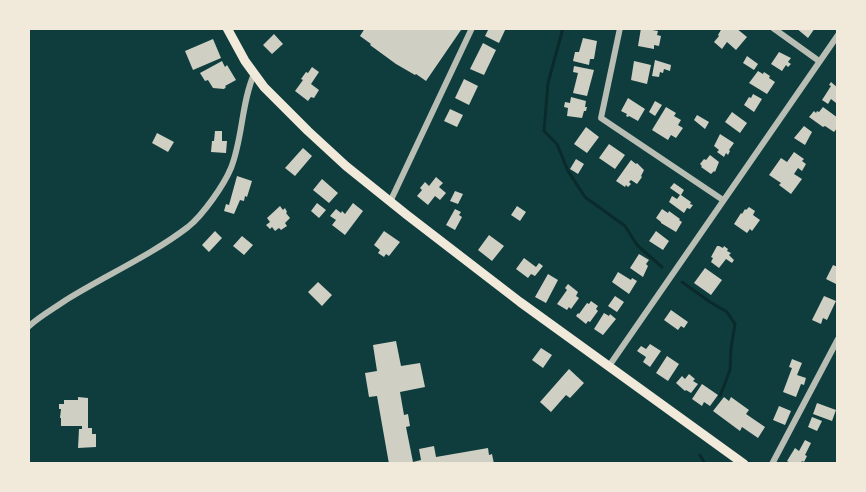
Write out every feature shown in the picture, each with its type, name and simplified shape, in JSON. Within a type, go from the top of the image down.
[{"type":"main road","points":[[227,28],[254,74],[272,95],[346,166],[479,271],[744,464]]},
{"type":"street","points":[[390,202],[472,28]]},
{"type":"street","points":[[620,28],[601,118],[723,200]]},
{"type":"street","points":[[773,28],[819,61]]},
{"type":"street","points":[[609,366],[837,35]]},
{"type":"street","points":[[28,327],[73,296],[142,257],[190,226],[218,193],[231,167],[238,145],[249,86],[254,74]]},
{"type":"street","points":[[772,464],[837,339]]},
{"type":"building","points":[[365,28],[429,28],[432,30],[433,28],[458,28],[461,30],[426,81],[396,64],[370,45],[360,36]]},
{"type":"building","points":[[489,28],[506,28],[499,43],[485,36]]},
{"type":"building","points":[[641,28],[658,31],[657,35],[661,36],[659,46],[654,45],[654,49],[638,46]]},
{"type":"building","points":[[722,28],[736,28],[747,37],[736,50],[727,42],[722,49],[714,42]]},
{"type":"building","points":[[796,28],[815,28],[808,38]]},
{"type":"building","points":[[274,34],[283,44],[272,54],[263,45]]},
{"type":"building","points":[[583,38],[597,41],[594,59],[590,59],[589,65],[573,61],[575,52],[579,52]]},
{"type":"building","points":[[213,39],[221,58],[193,70],[185,51]]},
{"type":"building","points":[[483,43],[496,50],[484,75],[470,69]]},
{"type":"building","points":[[779,52],[791,58],[788,62],[791,64],[788,67],[786,65],[782,71],[771,64]]},
{"type":"building","points":[[747,56],[758,64],[754,70],[743,63]]},
{"type":"building","points":[[655,60],[671,65],[670,71],[664,69],[663,73],[660,72],[659,77],[652,76]]},
{"type":"building","points":[[222,61],[236,80],[224,89],[213,88],[200,73]]},
{"type":"building","points":[[634,61],[651,65],[647,84],[631,80]]},
{"type":"building","points":[[574,66],[594,70],[587,96],[573,93],[578,73],[573,72]]},
{"type":"building","points":[[312,67],[319,72],[311,84],[319,90],[314,98],[311,97],[308,101],[295,91],[303,80],[301,79]]},
{"type":"building","points":[[758,71],[763,74],[764,72],[775,82],[767,94],[749,83]]},
{"type":"building","points":[[464,79],[478,86],[469,105],[455,98]]},
{"type":"building","points":[[831,82],[838,88],[838,102],[831,99],[828,104],[822,100]]},
{"type":"building","points":[[753,94],[762,99],[754,112],[744,105]]},
{"type":"building","points":[[571,97],[586,101],[585,107],[587,107],[582,118],[567,116],[568,108],[564,107],[565,102],[570,103]]},
{"type":"building","points":[[628,98],[645,109],[638,121],[621,111]]},
{"type":"building","points":[[655,101],[662,105],[655,116],[649,112]]},
{"type":"building","points":[[666,107],[676,113],[674,116],[681,120],[678,125],[683,128],[676,138],[671,135],[668,140],[652,130]]},
{"type":"building","points":[[823,107],[838,118],[838,127],[834,132],[809,117],[814,111],[819,112]]},
{"type":"building","points":[[450,109],[463,115],[457,127],[444,121]]},
{"type":"building","points":[[732,112],[747,123],[740,133],[725,122]]},
{"type":"building","points":[[697,115],[709,122],[705,129],[694,120]]},
{"type":"building","points":[[804,126],[812,132],[805,145],[794,138]]},
{"type":"building","points":[[586,127],[599,137],[587,153],[574,144]]},
{"type":"building","points":[[215,131],[222,131],[222,141],[227,141],[226,153],[211,152]]},
{"type":"building","points":[[157,133],[174,142],[168,152],[152,143]]},
{"type":"building","points":[[720,134],[734,143],[728,155],[726,153],[724,157],[717,152],[719,150],[714,146]]},
{"type":"building","points":[[609,144],[625,155],[615,169],[599,158]]},
{"type":"building","points":[[303,148],[312,156],[295,176],[285,168]]},
{"type":"building","points":[[794,152],[804,159],[802,161],[806,164],[802,171],[798,168],[794,174],[802,179],[791,194],[769,175],[781,158],[787,162]]},
{"type":"building","points":[[710,155],[719,162],[715,172],[711,174],[700,164]]},
{"type":"building","points":[[576,159],[584,164],[578,174],[570,169]]},
{"type":"building","points":[[631,160],[644,170],[637,184],[631,180],[629,182],[631,184],[625,187],[616,181]]},
{"type":"building","points":[[237,176],[252,181],[247,197],[245,196],[244,201],[240,200],[234,214],[224,211],[226,204],[229,205]]},
{"type":"building","points":[[436,177],[443,183],[439,187],[446,193],[440,200],[435,196],[428,205],[417,196],[425,182],[429,186]]},
{"type":"building","points":[[322,179],[338,193],[329,203],[313,190]]},
{"type":"building","points":[[674,183],[684,190],[681,195],[693,205],[684,213],[669,202],[672,196],[677,199],[680,195],[670,188]]},
{"type":"building","points":[[455,191],[463,194],[458,204],[450,201]]},
{"type":"building","points":[[317,203],[326,210],[319,218],[311,211]]},
{"type":"building","points":[[353,203],[363,211],[345,235],[332,225],[336,220],[330,216],[336,209],[345,214]]},
{"type":"building","points":[[280,206],[283,210],[285,208],[290,218],[285,223],[287,226],[275,231],[266,225],[270,222],[267,218]]},
{"type":"building","points":[[517,206],[526,212],[520,221],[511,215]]},
{"type":"building","points":[[749,207],[755,211],[753,215],[760,220],[752,231],[750,229],[747,233],[734,224],[741,213]]},
{"type":"building","points":[[455,209],[461,212],[459,215],[462,217],[455,230],[446,225]]},
{"type":"building","points":[[662,209],[668,213],[669,211],[682,222],[676,232],[656,218]]},
{"type":"building","points":[[215,231],[222,238],[209,252],[202,245]]},
{"type":"building","points":[[384,231],[400,242],[389,256],[386,254],[384,257],[378,253],[380,250],[374,245]]},
{"type":"building","points":[[656,231],[669,241],[663,250],[649,241]]},
{"type":"building","points":[[489,235],[504,246],[492,261],[478,250]]},
{"type":"building","points":[[242,236],[253,245],[244,255],[233,246]]},
{"type":"building","points":[[717,246],[723,248],[724,246],[728,249],[727,251],[731,253],[729,255],[734,260],[732,263],[726,259],[719,268],[711,262]]},
{"type":"building","points":[[639,254],[649,260],[643,277],[630,268]]},
{"type":"building","points":[[524,258],[536,267],[539,263],[543,266],[535,276],[531,274],[528,278],[516,269]]},
{"type":"building","points":[[833,265],[838,267],[838,285],[826,279]]},
{"type":"building","points":[[705,268],[722,280],[711,295],[694,283]]},
{"type":"building","points":[[618,272],[637,281],[629,294],[612,282]]},
{"type":"building","points":[[548,274],[558,280],[546,303],[535,297]]},
{"type":"building","points":[[318,282],[332,295],[322,306],[308,292]]},
{"type":"building","points":[[568,284],[578,292],[576,296],[579,298],[571,309],[569,307],[567,310],[557,304],[567,290],[565,288]]},
{"type":"building","points":[[615,296],[624,302],[617,312],[608,306]]},
{"type":"building","points":[[824,296],[836,301],[827,320],[823,318],[821,324],[812,320]]},
{"type":"building","points":[[591,301],[598,306],[596,309],[598,311],[586,324],[576,316]]},
{"type":"building","points":[[671,310],[688,322],[684,328],[681,326],[678,330],[664,320]]},
{"type":"building","points":[[604,313],[616,319],[603,335],[594,329]]},
{"type":"building","points":[[396,341],[401,366],[420,363],[425,387],[400,392],[404,415],[408,414],[410,426],[406,427],[413,462],[421,460],[419,449],[434,446],[436,457],[488,448],[494,464],[389,464],[377,396],[369,397],[365,373],[377,371],[373,345]]},
{"type":"building","points":[[650,344],[661,351],[650,367],[643,362],[646,357],[637,351],[641,346],[646,349]]},
{"type":"building","points":[[541,348],[552,355],[543,368],[532,360]]},
{"type":"building","points":[[667,356],[679,364],[668,381],[656,373]]},
{"type":"building","points":[[792,359],[802,363],[797,375],[806,378],[796,397],[783,392],[792,368],[789,367]]},
{"type":"building","points":[[569,369],[584,383],[570,398],[566,395],[551,412],[540,402]]},
{"type":"building","points":[[689,374],[698,384],[691,393],[676,383],[682,376],[685,379]]},
{"type":"building","points":[[702,384],[718,395],[710,406],[704,402],[702,406],[692,399]]},
{"type":"building","points":[[78,397],[88,398],[88,428],[92,428],[92,434],[96,434],[96,447],[78,448],[79,429],[82,429],[82,426],[61,426],[59,404],[64,404],[64,400],[78,400]]},
{"type":"building","points":[[724,397],[729,401],[731,397],[749,410],[746,414],[765,427],[758,438],[742,427],[740,431],[713,411]]},
{"type":"building","points":[[817,403],[836,410],[832,421],[813,414]]},
{"type":"building","points":[[779,406],[791,411],[785,425],[773,420]]},
{"type":"building","points":[[812,417],[822,421],[817,431],[808,427]]},
{"type":"building","points":[[805,440],[811,443],[804,462],[792,464],[787,461],[795,448],[799,451]]},
{"type":"waterway","points":[[563,28],[548,83],[544,131],[557,144],[568,171],[585,197],[625,226],[637,245],[662,267]]},
{"type":"waterway","points":[[682,282],[727,312],[735,324],[730,370],[720,396]]},
{"type":"waterway","points":[[700,455],[705,464]]}]
